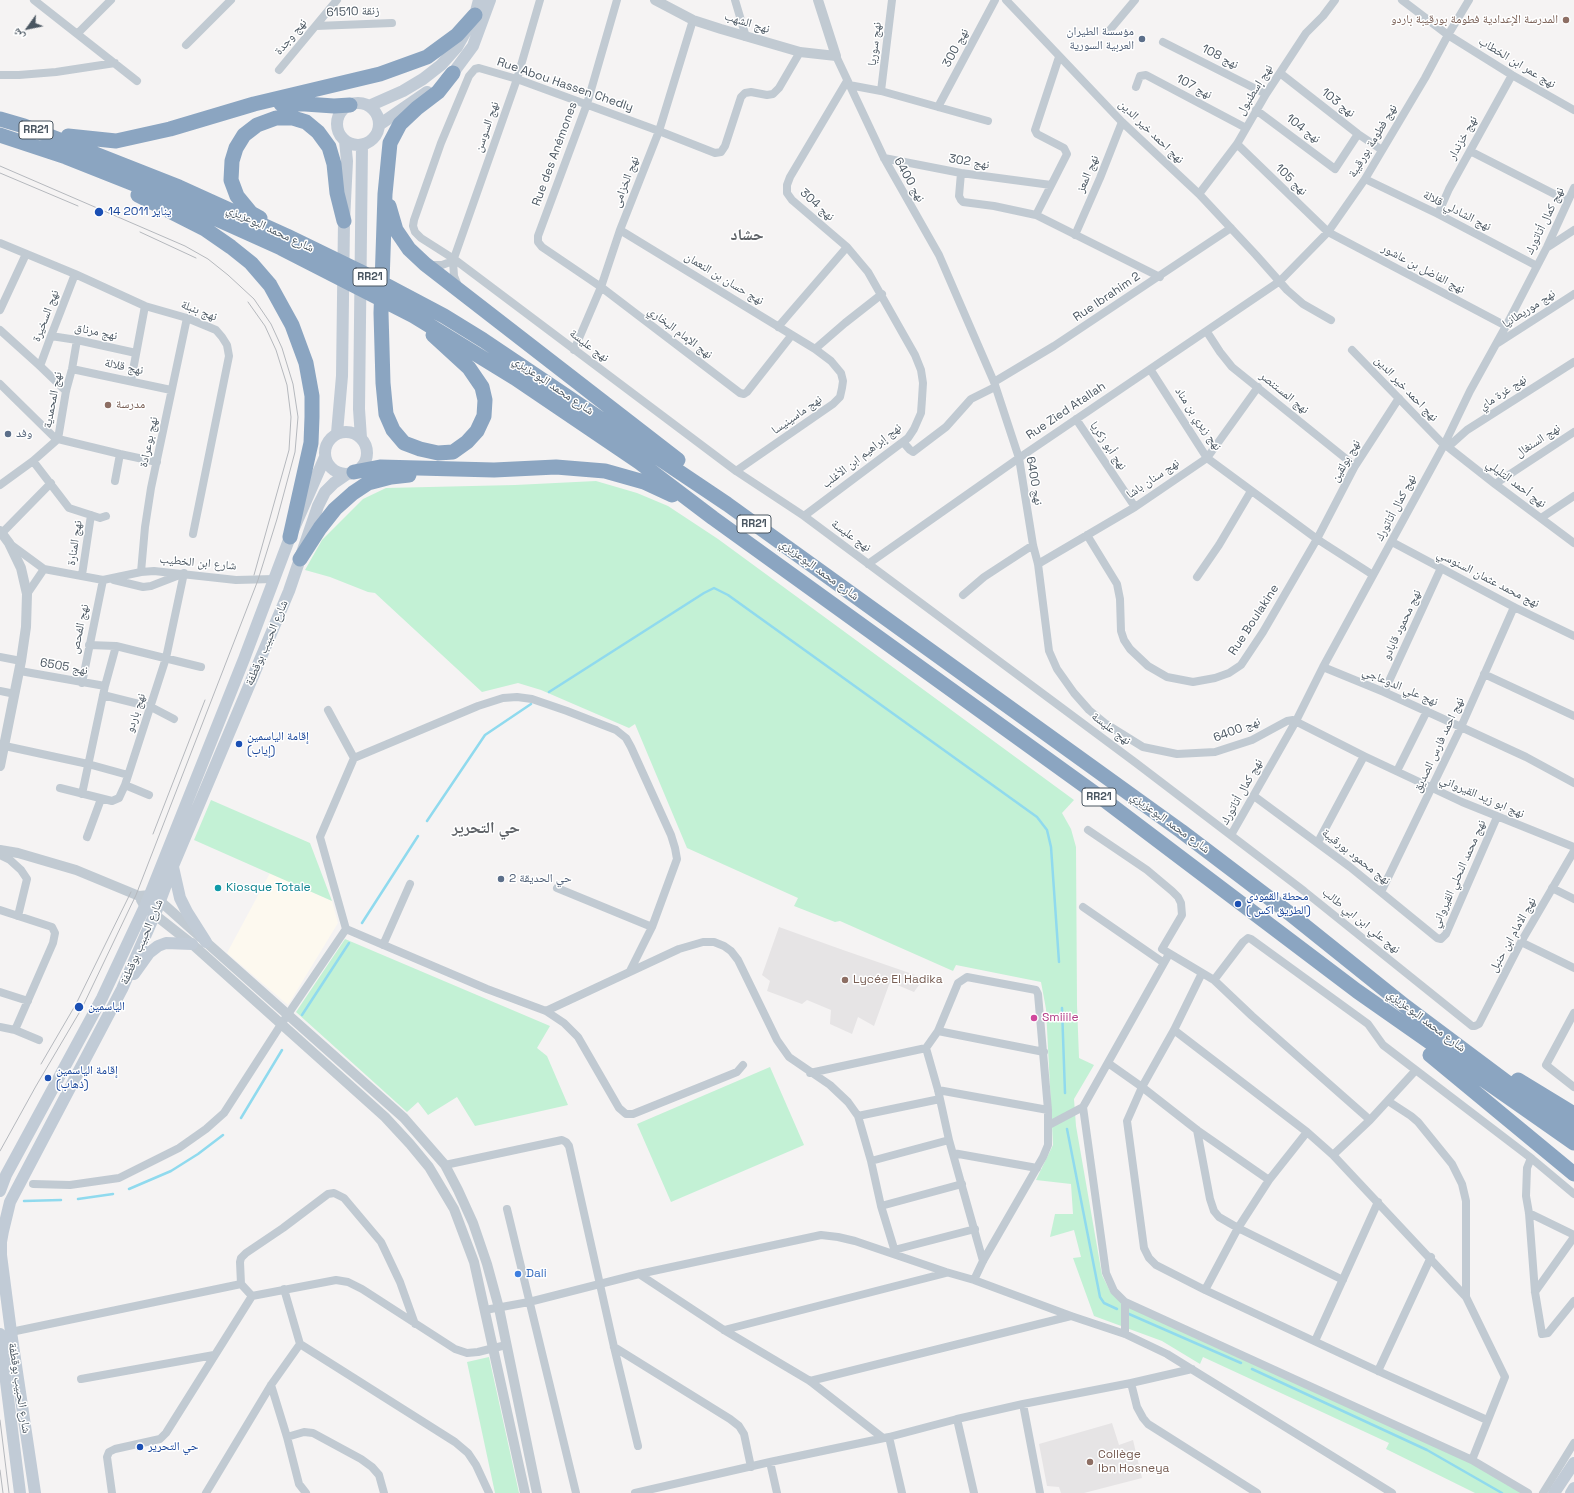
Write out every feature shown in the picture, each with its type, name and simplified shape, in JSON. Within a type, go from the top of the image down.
[{"type":"highway","points":[[24,126],[80,138],[116,141],[170,130],[254,104],[380,74],[427,57],[457,35],[474,15]]},
{"type":"highway","points":[[414,316],[469,368],[482,387],[485,400],[484,416],[477,431],[467,442],[454,452],[438,453],[420,449],[404,443],[393,430],[386,414],[383,383],[381,313],[385,194],[390,143],[400,124],[438,92],[453,73]]},
{"type":"highway","points":[[254,104],[350,105]]},
{"type":"highway","points":[[286,236],[251,213],[237,196],[231,180],[232,161],[236,148],[244,135],[257,125],[276,118],[293,118],[306,122],[318,132],[329,147],[334,164],[337,193],[344,221]]},
{"type":"highway","name":"شارع محمد البوعزيزي","points":[[0,119],[24,126],[69,150],[172,199],[282,248],[414,316],[643,456],[727,504],[1182,831],[1290,913],[1405,1006],[1544,1110],[1568,1125]]},
{"type":"highway","name":"شارع محمد البوعزيزي","points":[[0,135],[69,150],[179,187],[358,271],[444,316],[510,357],[643,456],[714,518],[1107,802],[1357,992],[1568,1125],[1574,1143]]},
{"type":"highway","points":[[69,150],[85,169],[205,229],[251,263],[270,285],[292,325],[306,363],[312,396],[311,443],[290,537]]},
{"type":"highway","points":[[385,194],[396,230],[409,248],[425,264],[706,483],[727,504]]},
{"type":"highway","points":[[351,473],[380,467],[458,470],[556,467],[605,471],[644,482],[714,518]]},
{"type":"highway","points":[[300,559],[320,528],[335,509],[368,483],[391,477],[458,470]]},
{"type":"highway","points":[[1357,992],[1574,1174]]},
{"type":"main road","points":[[369,106],[404,91],[441,65],[457,47],[474,15],[478,0]]},
{"type":"main road","points":[[379,126],[453,73],[473,46],[490,0]]},
{"type":"main road","points":[[337,433],[342,376],[344,221],[347,161],[344,141],[337,128],[337,121],[339,114],[344,108],[350,105],[363,104],[369,106],[376,114],[379,126],[378,132],[374,138],[362,145],[356,145],[344,141]]},
{"type":"main road","points":[[361,438],[350,432],[337,433],[331,437],[327,443],[325,457],[331,468],[335,471],[351,473],[364,463],[367,450],[361,438],[359,409],[362,145]]},
{"type":"main road","name":"شارع الحبيب بوقطفة","points":[[0,1191],[3,1176],[102,998],[148,900],[244,659],[290,537],[325,457]]},
{"type":"main road","name":"شارع الحبيب بوقطفة","points":[[148,900],[173,866],[289,591],[318,506],[326,492],[334,483],[351,473]]},
{"type":"main road","points":[[173,866],[180,898],[206,942]]},
{"type":"main road","name":"شارع الحبيب بوقطفة","points":[[20,1493],[5,1333],[1,1228],[10,1202],[122,989],[155,914],[148,900]]},
{"type":"main road","points":[[122,989],[150,953],[158,946],[166,943],[192,944]]},
{"type":"main road","points":[[0,1209],[10,1202]]},
{"type":"main road","name":"شارع الحبيب بوقطفة","points":[[5,1333],[35,1493]]},
{"type":"main road","points":[[1554,1493],[1574,1463]]},
{"type":"main road","points":[[1570,1493],[1574,1488]]},
{"type":"street","points":[[78,33],[111,0]]},
{"type":"street","points":[[186,45],[231,0]]},
{"type":"street","name":"نهج وجدة","points":[[279,70],[337,0]]},
{"type":"street","name":"نهج السوسن","points":[[453,260],[517,79],[540,0]]},
{"type":"street","name":"Rue des Anémones","points":[[542,247],[538,242],[538,236],[587,104],[617,0]]},
{"type":"street","name":"نهج الشهب","points":[[655,0],[694,20],[746,37],[800,52],[836,56]]},
{"type":"street","points":[[735,0],[746,37]]},
{"type":"street","points":[[818,0],[836,56]]},
{"type":"street","name":"نهج سوريا","points":[[881,91],[892,0]]},
{"type":"street","name":"نهج 300","points":[[938,107],[993,0]]},
{"type":"street","name":"نهج احمد خير الدين","points":[[1006,0],[1122,122],[1199,194],[1294,297],[1331,320]]},
{"type":"street","name":"نهج إسطنبول","points":[[1199,194],[1237,144],[1256,110],[1306,33],[1323,16],[1335,0]]},
{"type":"street","name":"نهج عمر ابن الخطاب","points":[[1402,0],[1448,34],[1512,75],[1574,110]]},
{"type":"street","name":"نهج فطومة بورقيبة","points":[[1280,281],[1328,232],[1365,179],[1469,0]]},
{"type":"street","points":[[33,1],[78,33],[137,81]]},
{"type":"street","points":[[1109,31],[1130,1]]},
{"type":"street","name":"نهج الخزامى","points":[[574,350],[601,288],[620,230],[659,130],[694,20]]},
{"type":"street","name":"زنقة 61510","points":[[316,26],[392,23]]},
{"type":"street","name":"نهج 108","points":[[1163,42],[1266,94]]},
{"type":"street","name":"Rue Abou Hassen Chedly","points":[[453,260],[421,238],[413,226],[441,143],[472,71],[479,68],[517,79],[659,130],[715,153],[721,152],[725,146],[741,97],[745,93],[751,92],[768,96],[773,94],[779,88],[800,52]]},
{"type":"street","name":"نهج 6400","points":[[836,56],[884,158],[939,255],[995,385],[1019,458],[1033,545],[1038,564],[1046,634],[1052,659],[1057,669],[1074,693],[1089,710],[1106,724],[1143,747],[1178,754],[1215,752],[1252,740],[1291,719],[1296,721]]},
{"type":"street","points":[[1036,215],[1067,154],[1064,148],[1037,134],[1035,130],[1059,57]]},
{"type":"street","points":[[0,75],[56,72],[115,63]]},
{"type":"street","name":"نهج 103","points":[[1280,73],[1358,134],[1382,150]]},
{"type":"street","name":"نهج 107","points":[[1136,87],[1140,76],[1146,75],[1246,128]]},
{"type":"street","name":"نهج خزندار","points":[[1438,214],[1449,189],[1512,75]]},
{"type":"street","points":[[848,83],[988,121]]},
{"type":"street","name":"نهج 304","points":[[848,83],[790,177],[787,185],[787,193],[792,200],[846,247],[868,272],[882,294]]},
{"type":"street","name":"نهج 104","points":[[1256,110],[1334,169],[1358,134]]},
{"type":"street","name":"نهج المعز","points":[[1075,235],[1122,122]]},
{"type":"street","name":"نهج 105","points":[[1237,144],[1328,232]]},
{"type":"street","points":[[1470,150],[1568,201]]},
{"type":"street","name":"نهج 302","points":[[884,158],[961,173],[1051,185]]},
{"type":"street","points":[[961,173],[959,196],[963,202],[994,206],[1036,215],[1160,277]]},
{"type":"street","name":"نهج الشادلي قلالة","points":[[1365,179],[1438,214],[1537,266]]},
{"type":"street","name":"نهج كمال أتاتورك","points":[[1231,836],[1296,721],[1323,667],[1373,575],[1446,446],[1470,390],[1497,344],[1547,247],[1574,188]]},
{"type":"street","name":"Rue Ibrahim 2","points":[[903,442],[913,452],[946,427],[971,399],[995,385],[1160,277],[1231,228]]},
{"type":"street","name":"نهج حسان بن النعمان","points":[[620,230],[778,326],[791,336],[815,349]]},
{"type":"street","points":[[1547,247],[1574,230]]},
{"type":"street","name":"نهج الفاضل بن عاشور","points":[[1328,232],[1506,326]]},
{"type":"street","name":"نهج بنبلة","points":[[0,243],[75,274],[145,306],[187,318],[216,330],[227,345],[229,356],[194,534]]},
{"type":"street","name":"نهج الإمام البخاري","points":[[542,247],[601,288],[740,393],[744,394],[747,392],[791,336]]},
{"type":"street","points":[[778,326],[846,247]]},
{"type":"street","points":[[0,310],[4,294],[26,254]]},
{"type":"street","points":[[425,264],[442,265],[453,260],[454,276],[460,291]]},
{"type":"street","name":"نهج عليسة","points":[[453,260],[736,471],[804,516],[1099,735],[1231,836]]},
{"type":"street","name":"نهج السخيرة","points":[[40,366],[75,274]]},
{"type":"street","name":"Rue Zied Atallah","points":[[868,564],[1019,458],[1207,332],[1280,281]]},
{"type":"street","points":[[815,349],[882,294]]},
{"type":"street","name":"نهج إبراهيم ابن الأغلب","points":[[804,516],[908,438],[914,429],[920,413],[924,383],[921,370],[882,294]]},
{"type":"street","name":"نهج موريطانيا","points":[[1497,344],[1574,294]]},
{"type":"street","points":[[131,381],[145,306]]},
{"type":"street","name":"نهج بوعرادة","points":[[141,572],[145,527],[151,488],[187,318]]},
{"type":"street","points":[[0,330],[66,392]]},
{"type":"street","name":"نهج المستنصر","points":[[1207,332],[1232,367],[1356,466]]},
{"type":"street","name":"نهج مرناق","points":[[51,336],[136,353]]},
{"type":"street","name":"نهج المحمدية","points":[[0,485],[58,440],[77,340]]},
{"type":"street","name":"نهج ماسينيسا","points":[[736,471],[820,414],[840,397],[843,381],[841,373],[831,361],[815,349]]},
{"type":"street","name":"نهج احمد خير الدين","points":[[1352,350],[1446,446]]},
{"type":"street","name":"نهج غرة ماي","points":[[1446,446],[1467,430],[1574,362]]},
{"type":"street","name":"نهج قلالة","points":[[72,369],[172,390]]},
{"type":"street","name":"نهج زيري بن مناد","points":[[1150,369],[1206,458],[1317,539],[1373,575]]},
{"type":"street","points":[[0,384],[58,440],[157,462]]},
{"type":"street","name":"نهج سنان باشا","points":[[1038,564],[1134,507],[1206,458],[1258,387]]},
{"type":"street","name":"نهج بولقين","points":[[1317,539],[1356,466],[1399,398]]},
{"type":"street","name":"نهج أبو زكريا","points":[[1076,419],[1134,507]]},
{"type":"street","name":"نهج السنغال","points":[[1495,484],[1574,432]]},
{"type":"street","name":"نهج أحمد التليلي","points":[[1446,446],[1574,543]]},
{"type":"street","points":[[115,482],[120,454]]},
{"type":"street","points":[[33,460],[69,508],[100,518],[106,516]]},
{"type":"street","points":[[1,532],[51,483]]},
{"type":"street","points":[[1197,576],[1219,544],[1251,491]]},
{"type":"street","points":[[1541,518],[1574,496]]},
{"type":"street","name":"نهج المنارة","points":[[82,575],[91,515]]},
{"type":"street","name":"شارع ابن الخطيب","points":[[0,766],[21,666],[26,626],[27,594],[21,568],[9,543],[1,532]]},
{"type":"street","name":"Rue Boulakine","points":[[1087,534],[1117,584],[1120,599],[1122,631],[1124,640],[1130,650],[1148,666],[1168,677],[1194,682],[1215,678],[1229,673],[1241,665],[1264,632],[1317,539]]},
{"type":"street","name":"نهج محمد عثمان السنوسي","points":[[1392,542],[1514,607],[1574,636]]},
{"type":"street","name":"شارع ابن الخطيب","points":[[9,543],[44,569],[107,580],[141,572],[154,571],[184,573],[236,580],[274,579]]},
{"type":"street","points":[[963,595],[984,577],[1033,545]]},
{"type":"street","name":"نهج محمود قابادو","points":[[1384,692],[1441,568]]},
{"type":"street","points":[[27,594],[44,569]]},
{"type":"street","points":[[107,580],[143,587],[151,586],[184,573]]},
{"type":"street","name":"نهج باردو","points":[[60,788],[112,801],[119,798],[125,785],[166,658],[184,573]]},
{"type":"street","name":"نهج الفحص","points":[[82,683],[89,645],[107,580]]},
{"type":"street","name":"نهج احمد فارس الصديق","points":[[1381,892],[1461,727],[1514,607]]},
{"type":"street","points":[[89,645],[116,646],[201,667]]},
{"type":"street","points":[[82,794],[105,686],[116,646]]},
{"type":"street","name":"نهج 6505","points":[[0,657],[21,666],[82,683],[105,686]]},
{"type":"street","name":"نهج علي الدوعاجي","points":[[1323,667],[1427,711],[1526,757],[1574,783]]},
{"type":"street","points":[[1484,674],[1574,716]]},
{"type":"street","points":[[0,691],[15,694]]},
{"type":"street","points":[[103,695],[151,707],[174,719]]},
{"type":"street","points":[[33,1184],[70,1185],[119,1178],[179,1148],[206,1129],[224,1113],[282,1023],[346,929],[320,837],[354,758],[478,706],[503,698],[517,697],[532,699],[616,730],[626,738],[632,747],[675,848],[676,859],[652,927],[630,971]]},
{"type":"street","points":[[328,710],[354,758]]},
{"type":"street","points":[[1397,771],[1427,711]]},
{"type":"street","name":"نهج ابو زيد القيرواني","points":[[1296,721],[1364,756],[1574,852]]},
{"type":"street","points":[[1099,735],[1106,724]]},
{"type":"street","points":[[2,752],[88,764],[128,776]]},
{"type":"street","points":[[1318,842],[1364,756]]},
{"type":"street","points":[[125,785],[149,795]]},
{"type":"street","name":"نهج محمود بورقيبة","points":[[1254,796],[1318,842],[1437,938],[1441,939]]},
{"type":"street","points":[[87,837],[101,798]]},
{"type":"street","name":"نهج محمد النحلي القيرواني","points":[[1441,939],[1446,934],[1496,817]]},
{"type":"street","points":[[1088,830],[1147,870],[1172,890],[1178,897],[1182,915],[1162,948],[1169,954],[1214,980],[1252,1016],[1370,1120]]},
{"type":"street","name":"نهج علي ابن ابي طالب","points":[[1231,836],[1304,891],[1472,1026],[1475,1026]]},
{"type":"street","points":[[0,842],[18,853]]},
{"type":"street","points":[[0,850],[18,853],[76,870],[148,900],[206,942],[289,1014],[404,1118],[445,1165],[473,1223],[487,1264],[499,1308],[538,1493]]},
{"type":"street","name":"نهج الامام ابن حنبل","points":[[1475,1026],[1479,1024],[1521,942],[1574,852]]},
{"type":"street","points":[[0,855],[10,860],[21,870],[27,879],[18,916]]},
{"type":"street","points":[[383,945],[410,884]]},
{"type":"street","points":[[557,888],[652,927]]},
{"type":"street","points":[[1552,888],[1574,899]]},
{"type":"street","points":[[1083,908],[1164,963]]},
{"type":"street","points":[[0,910],[52,927],[55,933],[53,943],[15,1030]]},
{"type":"street","points":[[155,914],[192,944],[282,1023],[385,1117],[429,1167],[454,1209],[474,1262],[525,1493]]},
{"type":"street","points":[[346,929],[487,989],[546,1011],[564,1023],[578,1037],[619,1108],[626,1114],[633,1114],[737,1072],[743,1065]]},
{"type":"street","points":[[1214,980],[1243,942],[1248,938],[1251,939],[1368,1024],[1383,1045],[1415,1071],[1531,1158],[1574,1194]]},
{"type":"street","points":[[546,1011],[680,949],[703,942],[714,942],[724,946],[731,951],[738,960],[777,1040],[789,1057],[810,1073],[830,1085],[848,1102],[858,1116],[871,1161],[881,1206],[895,1252]]},
{"type":"street","points":[[1521,942],[1574,968]]},
{"type":"street","points":[[1049,1125],[1083,1107],[1169,954]]},
{"type":"street","points":[[1202,973],[1174,1030],[1142,1087],[1129,1115],[1127,1128],[1144,1248],[1149,1258],[1156,1265],[1205,1290],[1378,1371],[1488,1420]]},
{"type":"street","points":[[810,1073],[926,1048],[938,1031],[958,983],[967,977],[1033,989],[1038,994],[1049,1125],[1046,1151],[983,1261],[974,1280]]},
{"type":"street","points":[[0,992],[28,1001]]},
{"type":"street","points":[[1573,1017],[1546,1065],[1574,1086]]},
{"type":"street","points":[[0,1027],[15,1030],[39,1040]]},
{"type":"street","points":[[1174,1030],[1307,1132],[1333,1155],[1431,1257],[1466,1297],[1505,1378],[1472,1460]]},
{"type":"street","points":[[938,1031],[1044,1052]]},
{"type":"street","points":[[926,1048],[939,1094],[949,1140],[983,1261]]},
{"type":"street","points":[[1108,1063],[1142,1087],[1197,1130],[1269,1180]]},
{"type":"street","points":[[1333,1155],[1388,1102],[1415,1071]]},
{"type":"street","points":[[858,1116],[939,1094],[1048,1110]]},
{"type":"street","points":[[1388,1102],[1418,1122],[1452,1164],[1462,1184],[1466,1201],[1466,1297]]},
{"type":"street","points":[[1083,1107],[1106,1273],[1114,1291],[1125,1302],[1472,1460],[1528,1493]]},
{"type":"street","points":[[1197,1130],[1212,1205],[1219,1217],[1238,1228],[1343,1280]]},
{"type":"street","points":[[1205,1290],[1238,1228],[1269,1180],[1307,1132]]},
{"type":"street","points":[[445,1165],[562,1140],[569,1146],[638,1446]]},
{"type":"street","points":[[871,1161],[949,1140]]},
{"type":"street","points":[[953,1153],[1037,1168]]},
{"type":"street","points":[[1531,1158],[1527,1168],[1526,1196],[1529,1213],[1535,1292],[1541,1332],[1544,1335],[1548,1333],[1573,1304]]},
{"type":"street","points":[[881,1206],[962,1184]]},
{"type":"street","points":[[252,1296],[241,1284],[240,1262],[246,1253],[328,1194],[334,1193],[344,1198],[381,1242],[400,1282],[415,1324]]},
{"type":"street","points":[[1315,1341],[1378,1202]]},
{"type":"street","points":[[507,1208],[576,1493]]},
{"type":"street","points":[[1529,1213],[1574,1236],[1535,1292]]},
{"type":"street","points":[[895,1252],[975,1229]]},
{"type":"street","points":[[485,1310],[529,1302],[639,1274],[821,1235],[856,1241],[895,1252],[946,1272],[974,1280],[1071,1316],[1125,1334],[1167,1354],[1392,1493]]},
{"type":"street","points":[[1378,1371],[1431,1257]]},
{"type":"street","points":[[724,1330],[946,1272]]},
{"type":"street","points":[[639,1274],[724,1330],[810,1381],[886,1438],[902,1493]]},
{"type":"street","points":[[112,1493],[107,1457],[109,1452],[115,1449],[160,1439],[166,1434],[252,1296],[336,1280],[348,1282],[362,1289],[455,1349],[467,1353],[478,1352],[506,1345]]},
{"type":"street","points":[[5,1333],[241,1284]]},
{"type":"street","points":[[284,1289],[300,1344],[455,1442],[468,1453],[476,1465],[489,1493]]},
{"type":"street","points":[[1125,1302],[1125,1334]]},
{"type":"street","points":[[810,1381],[1071,1316]]},
{"type":"street","points":[[206,1493],[271,1385],[300,1344]]},
{"type":"street","points":[[614,1347],[739,1426],[744,1434],[751,1466]]},
{"type":"street","points":[[81,1379],[214,1355]]},
{"type":"street","points":[[635,1493],[751,1466],[886,1438],[957,1419],[1023,1404],[1131,1383],[1192,1369]]},
{"type":"street","points":[[1131,1383],[1137,1407],[1142,1418],[1148,1424],[1257,1493]]},
{"type":"street","points":[[271,1385],[287,1437],[299,1484],[306,1493]]},
{"type":"street","points":[[1023,1404],[1040,1493]]},
{"type":"street","points":[[957,1419],[974,1493]]},
{"type":"street","points":[[287,1437],[304,1432],[313,1433],[361,1459],[372,1467],[378,1475],[384,1493]]},
{"type":"street","points":[[1543,1493],[1574,1443]]},
{"type":"street","points":[[770,1462],[777,1493]]},
{"type":"shaded area","points":[[270,873],[332,901],[338,923],[288,1005],[227,953]]},
{"type":"shaded area","name":"Lycée El Hadika","points":[[779,927],[924,978],[914,992],[890,982],[874,1026],[858,1017],[852,1034],[830,1024],[831,1010],[807,1000],[802,1004],[767,991],[770,981],[762,975]]},
{"type":"shaded area","name":"Collège Ibn Hosneya","points":[[1112,1423],[1119,1445],[1133,1440],[1142,1478],[1084,1493],[1061,1493],[1059,1487],[1047,1486],[1039,1444]]},
{"type":"green space","points":[[596,481],[637,493],[668,506],[718,539],[1074,800],[1062,813],[1071,829],[1076,847],[1077,1005],[1079,1058],[1094,1065],[1074,1099],[1076,1126],[1102,1275],[1111,1293],[1467,1460],[1522,1493],[1475,1493],[1386,1449],[1389,1443],[1203,1357],[1200,1364],[1162,1341],[1094,1316],[1073,1258],[1081,1257],[1074,1230],[1050,1237],[1055,1214],[1073,1214],[1071,1184],[1036,1180],[1053,1145],[1046,1009],[1041,982],[956,965],[953,971],[840,921],[835,922],[794,906],[798,898],[687,848],[635,724],[629,728],[541,690],[518,683],[482,692],[375,593],[368,592],[330,577],[305,570],[322,540],[363,499],[386,488],[515,485]]},
{"type":"green space","points":[[211,800],[310,843],[332,901],[194,840]]},
{"type":"green space","points":[[345,939],[550,1026],[537,1048],[547,1056],[568,1105],[475,1126],[457,1097],[428,1115],[418,1102],[407,1112],[296,1012]]},
{"type":"green space","points":[[770,1067],[804,1145],[671,1202],[637,1124]]},
{"type":"green space","points":[[489,1357],[519,1493],[495,1493],[467,1362]]},
{"type":"waterway","points":[[549,692],[704,593],[714,588],[728,595],[1037,817],[1047,830],[1051,847],[1059,962]]},
{"type":"waterway","points":[[427,821],[485,735],[531,704]]},
{"type":"waterway","points":[[362,923],[418,836]]},
{"type":"waterway","points":[[302,1015],[349,943]]},
{"type":"waterway","points":[[1062,1008],[1065,1093]]},
{"type":"waterway","points":[[241,1118],[282,1050]]},
{"type":"waterway","points":[[1067,1129],[1100,1297],[1104,1303],[1117,1309]]},
{"type":"waterway","points":[[129,1189],[171,1171],[198,1154],[223,1135]]},
{"type":"waterway","points":[[78,1199],[113,1194]]},
{"type":"waterway","points":[[24,1201],[61,1200]]},
{"type":"waterway","points":[[1129,1314],[1241,1363]]},
{"type":"waterway","points":[[1252,1369],[1427,1450],[1502,1493]]},
{"type":"tram line","points":[[0,166],[185,246],[208,259],[228,275],[254,299],[271,324],[282,348],[293,384],[298,417],[295,452],[277,519],[258,580],[136,895],[82,1008],[0,1151]]},
{"type":"tram line","points":[[0,173],[78,206]]},
{"type":"tram line","points":[[140,232],[196,258]]},
{"type":"tram line","points":[[248,302],[265,326],[276,350],[287,385],[291,417],[289,450],[254,575]]},
{"type":"tram line","points":[[153,834],[205,700]]},
{"type":"tram line","points":[[41,1064],[76,1004],[131,892]]},
{"type":"tram line","points":[[0,1420],[9,1493]]},
{"type":"tram line","points":[[0,1470],[3,1493]]},
{"type":"place","name":"المدرسة الإعدادية فطومة بورقيبة باردو","points":[[1566,20]]},
{"type":"place","name":"مؤسسة الطيران العربية السورية","points":[[1142,39]]},
{"type":"place","name":"14 يناير 2011","points":[[99,212]]},
{"type":"place","name":"مدرسة","points":[[108,405]]},
{"type":"place","name":"وفد","points":[[8,434]]},
{"type":"place","name":"إقامة الياسمين (إياب)","points":[[239,744]]},
{"type":"place","name":"حي الحديقة 2","points":[[501,879]]},
{"type":"place","name":"Kiosque Totale","points":[[218,888]]},
{"type":"place","name":"محطة القمودي ( الطريق اكس)","points":[[1238,904]]},
{"type":"place","name":"Lycée El Hadika","points":[[845,980]]},
{"type":"place","name":"الياسمين","points":[[79,1007]]},
{"type":"place","name":"Smiiile","points":[[1034,1018]]},
{"type":"place","name":"إقامة الياسمين (ذهاب)","points":[[48,1078]]},
{"type":"place","name":"Dali","points":[[518,1274]]},
{"type":"place","name":"حي التحرير","points":[[140,1447]]},
{"type":"place","name":"Collège Ibn Hosneya","points":[[1090,1462]]},
{"type":"district","name":"حشاد","points":[[747,236]]},
{"type":"district","name":"حي التحرير","points":[[486,829]]}]
